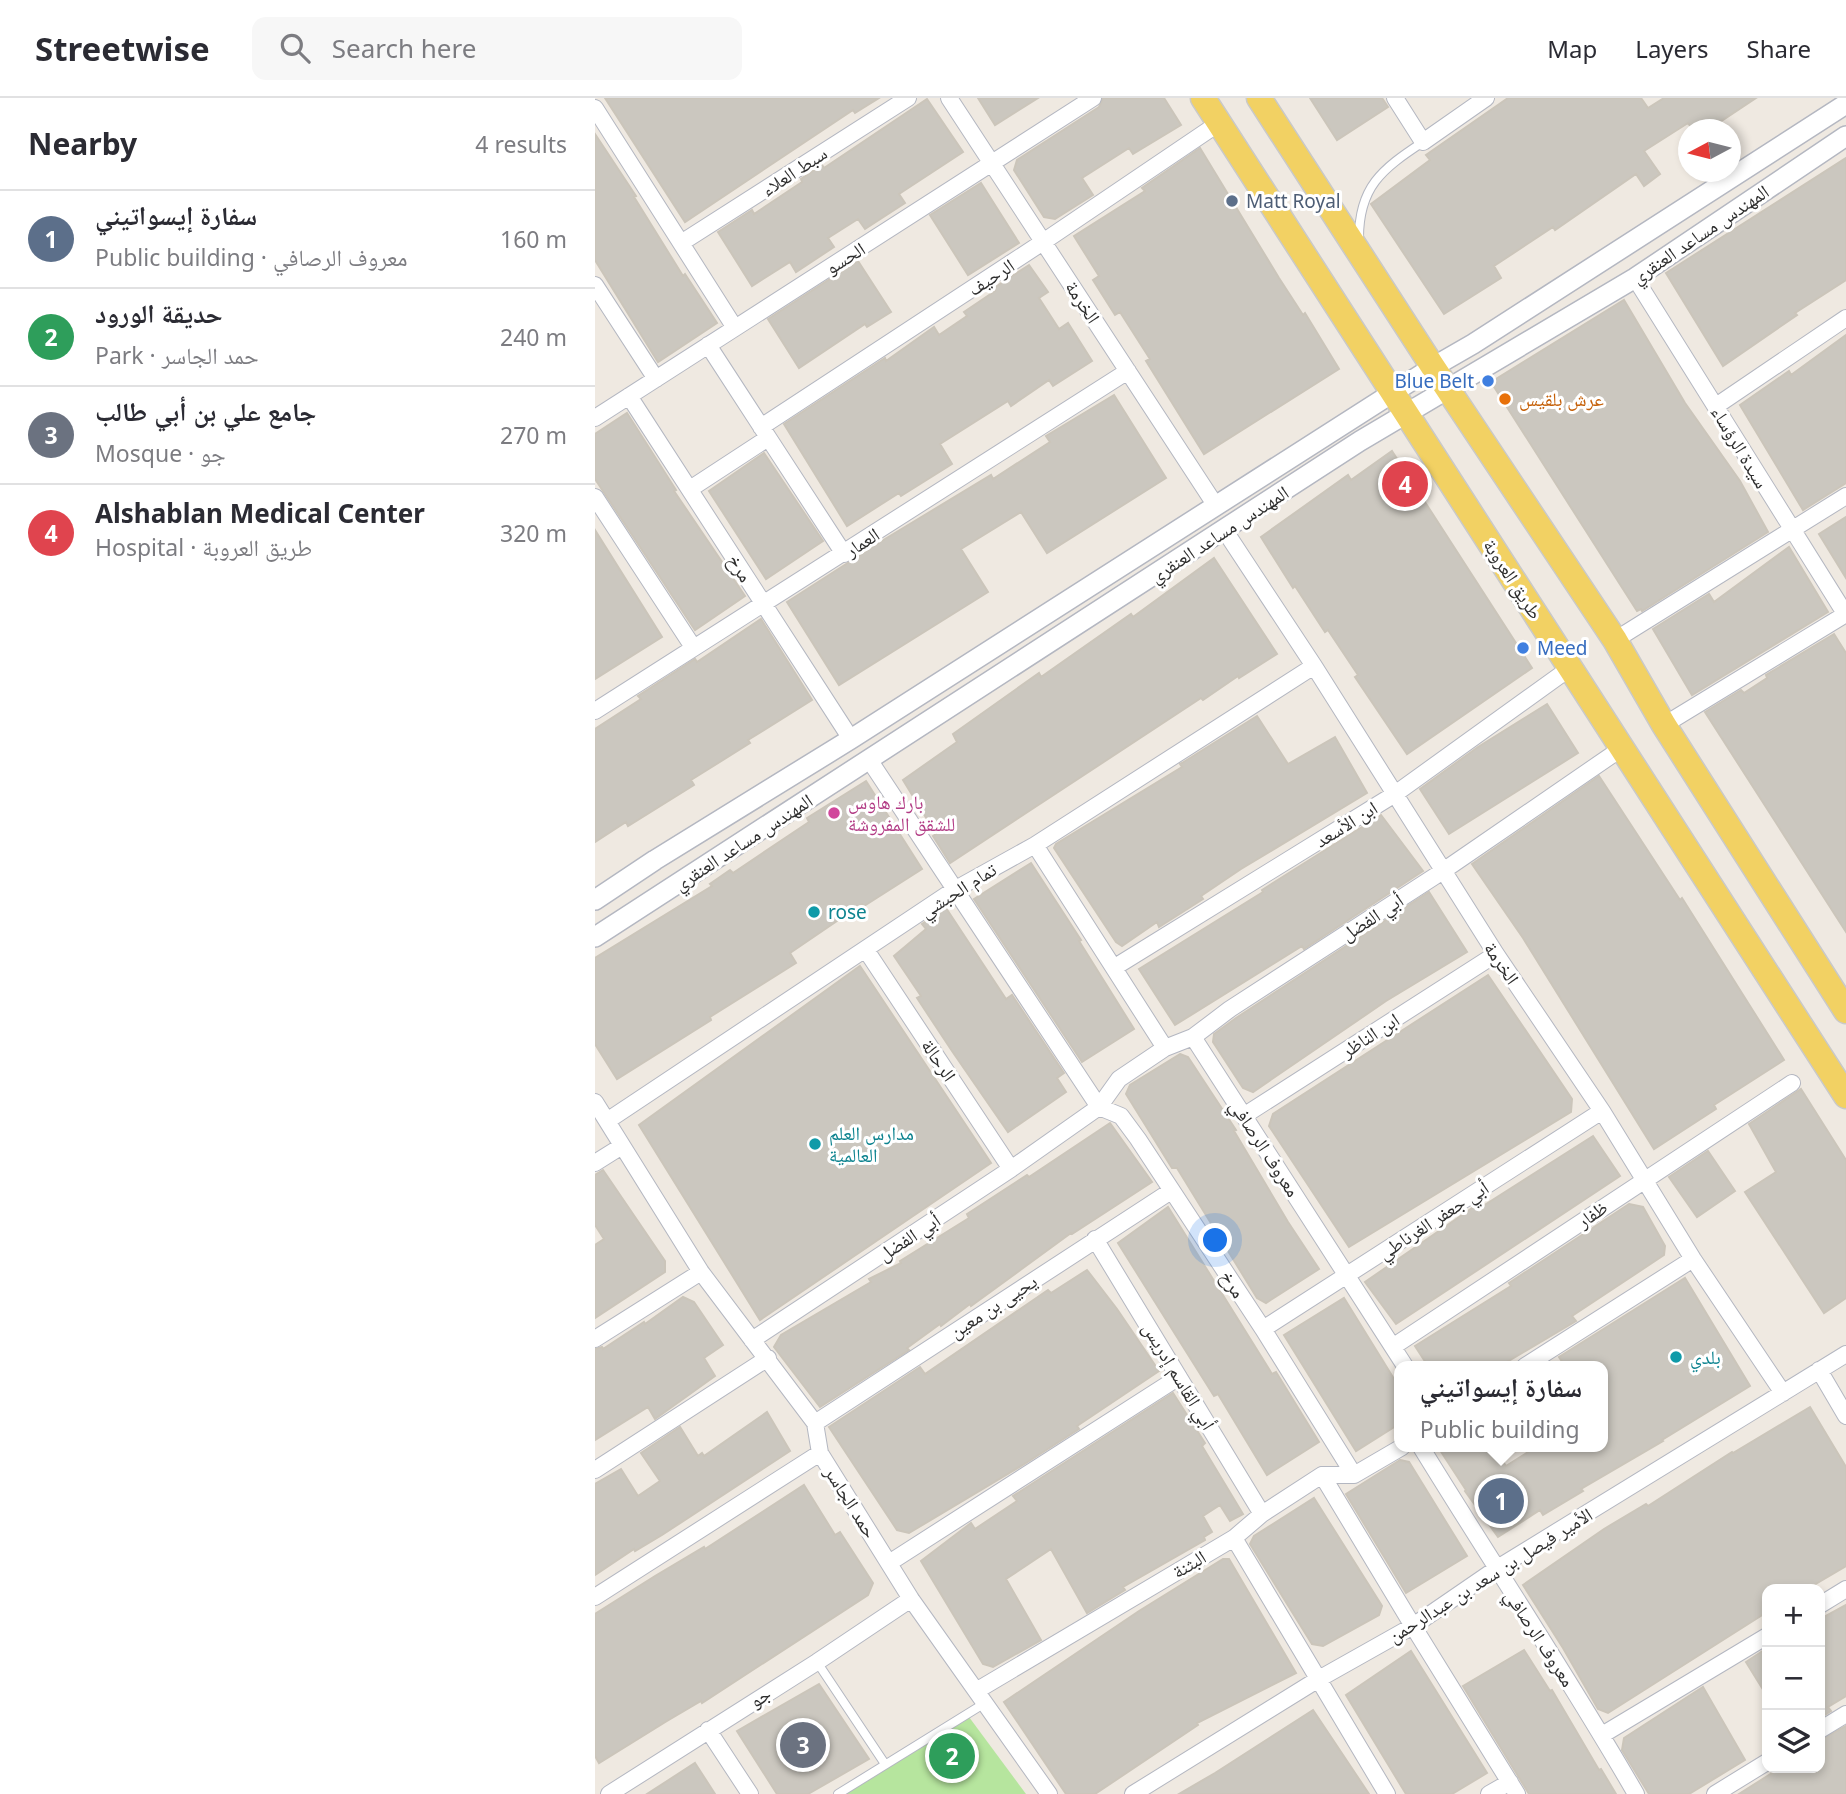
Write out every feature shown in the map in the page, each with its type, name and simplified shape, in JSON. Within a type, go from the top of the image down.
[{"type":"main road","name":"طريق العروبة","points":[[1203,98],[1846,1096]]},
{"type":"main road","points":[[1259,98],[1433,367],[1615,640],[1664,725],[1846,1011]]},
{"type":"street","name":"سبط العلاء","points":[[681,243],[908,98]]},
{"type":"street","name":"الخرمة","points":[[949,98],[1216,506]]},
{"type":"street","name":"الحسو","points":[[595,418],[1093,98]]},
{"type":"street","points":[[1395,98],[1423,142],[1486,98]]},
{"type":"street","name":"المهندس مساعد العنقري","points":[[595,937],[1225,531],[1399,403],[1433,367],[1846,104]]},
{"type":"street","points":[[595,108],[735,328]]},
{"type":"street","name":"الرحيف","points":[[690,489],[765,433],[1219,123]]},
{"type":"street","name":"المهندس مساعد العنقري","points":[[595,900],[1216,506],[1399,403],[1448,388],[1635,278],[1846,136]]},
{"type":"street","name":"سيدة الرؤساء","points":[[1635,278],[1846,615]]},
{"type":"street","points":[[595,285],[656,379]]},
{"type":"street","points":[[1716,406],[1846,318]]},
{"type":"street","points":[[708,345],[844,554]]},
{"type":"street","name":"العمار","points":[[595,711],[1128,371]]},
{"type":"street","name":"مرخ","points":[[629,396],[851,739]]},
{"type":"street","points":[[1615,640],[1846,496]]},
{"type":"street","points":[[595,497],[693,648]]},
{"type":"street","name":"الخرمة","points":[[1225,531],[1314,666],[1496,954],[1602,1111],[1693,1259],[1783,1393]]},
{"type":"street","points":[[1664,725],[1846,615]]},
{"type":"street","name":"تمام الحبشي","points":[[607,1121],[954,890],[1035,845],[1314,666]]},
{"type":"street","name":"ابن الأسعد","points":[[1115,967],[1395,794],[1570,668]]},
{"type":"street","name":"أبي الفضل","points":[[753,1340],[1011,1169],[1099,1107],[1119,1079],[1165,1048],[1193,1037],[1230,1009],[1443,871],[1622,748]]},
{"type":"street","name":"مرخ","points":[[870,761],[1099,1107],[1121,1116],[1263,1329],[1355,1475]]},
{"type":"street","points":[[783,781],[799,806]]},
{"type":"street","points":[[1035,845],[1165,1048]]},
{"type":"street","name":"الرحالة","points":[[866,950],[1011,1169]]},
{"type":"street","name":"ابن الناظر","points":[[1245,1115],[1496,954]]},
{"type":"street","name":"معروف الرصافي","points":[[1193,1037],[1402,1361]]},
{"type":"street","name":"ظفار","points":[[1394,1346],[1791,1083]]},
{"type":"street","name":"حمد الجاسر","points":[[595,1102],[701,1272],[815,1423],[820,1453],[911,1599],[1049,1794]]},
{"type":"street","name":"أبي جعفر الغرناطي","points":[[1263,1329],[1602,1111]]},
{"type":"street","points":[[595,1163],[622,1146]]},
{"type":"street","name":"يحيى بن معين","points":[[815,1423],[1171,1191]]},
{"type":"street","name":"أبي القاسم إدريس","points":[[1095,1239],[1262,1514]]},
{"type":"street","points":[[1533,1361],[1693,1259]]},
{"type":"street","points":[[595,1339],[701,1272]]},
{"type":"street","name":"الأمير فيصل بن سعد بن عبدالرحمن","points":[[1133,1794],[1317,1680],[1413,1626],[1496,1569],[1846,1354]]},
{"type":"street","points":[[595,1471],[768,1358]]},
{"type":"street","points":[[1819,1370],[1846,1416]]},
{"type":"street","points":[[889,1563],[1179,1377]]},
{"type":"street","points":[[1322,1475],[1355,1475],[1394,1452]]},
{"type":"street","name":"معروف الرصافي","points":[[1424,1452],[1602,1735],[1636,1794]]},
{"type":"street","points":[[595,1597],[820,1453]]},
{"type":"street","points":[[1322,1475],[1514,1788],[1489,1794]]},
{"type":"street","name":"البثنة","points":[[981,1697],[1234,1538],[1262,1514],[1322,1475]]},
{"type":"street","points":[[1234,1538],[1387,1794]]},
{"type":"street","points":[[1825,1602],[1846,1589]]},
{"type":"street","name":"جو","points":[[609,1794],[911,1599]]},
{"type":"street","points":[[1602,1735],[1762,1639]]},
{"type":"street","points":[[1825,1727],[1846,1714]]},
{"type":"street","points":[[708,1730],[750,1794]]},
{"type":"street","points":[[1715,1794],[1762,1765]]},
{"type":"lane","points":[[1361,257],[1360,218],[1370,189],[1388,165],[1423,142]]},
{"type":"lane","points":[[817,1662],[885,1764]]},
{"type":"lane","points":[[838,1794],[981,1697]]},
{"type":"green space","points":[[969,1717],[1026,1794],[844,1794]]},
{"type":"building","points":[[605,98],[879,98],[855,113],[853,110],[685,222]]},
{"type":"building","points":[[978,98],[1038,98],[995,125]]},
{"type":"building","points":[[1103,98],[1164,98],[1181,125],[1133,154],[1129,148],[1082,178],[1093,195],[1055,219],[1044,217],[1014,170],[1017,160],[1099,107]]},
{"type":"building","points":[[1310,98],[1382,98],[1388,107],[1337,140]]},
{"type":"building","points":[[1508,98],[1641,98],[1648,108],[1664,98],[1756,98],[1724,119],[1678,119],[1678,129],[1644,151],[1660,174],[1644,186],[1636,174],[1555,230],[1553,227],[1494,266],[1501,278],[1444,314],[1371,204],[1430,160],[1426,155]]},
{"type":"building","points":[[927,99],[963,152],[899,194],[905,203],[865,229],[858,219],[828,238],[834,247],[796,272],[790,262],[752,286],[718,232],[752,210],[754,214],[822,165],[824,168]]},
{"type":"building","points":[[595,134],[636,196],[634,197],[683,276],[685,274],[717,323],[658,362],[595,260]]},
{"type":"building","points":[[1200,148],[1279,278],[1303,315],[1305,313],[1339,369],[1204,454],[1146,361],[1150,359],[1120,312],[1115,315],[1093,280],[1099,276],[1074,236],[1145,191],[1142,188]]},
{"type":"building","points":[[1846,158],[1846,280],[1795,313],[1797,315],[1723,366],[1666,273]]},
{"type":"building","points":[[981,183],[1019,243],[968,275],[930,215]]},
{"type":"building","points":[[858,261],[891,312],[867,327],[865,324],[799,368],[768,319]]},
{"type":"building","points":[[1029,265],[1048,292],[1039,298],[1059,329],[1068,323],[1092,361],[1053,386],[1049,380],[1011,406],[1008,401],[940,444],[952,464],[847,526],[784,424],[885,358],[886,361],[934,327],[939,335],[967,316],[964,312],[995,291],[994,288]]},
{"type":"building","points":[[1624,300],[1685,403],[1740,481],[1768,532],[1642,611],[1637,611],[1491,382]]},
{"type":"building","points":[[1846,335],[1846,483],[1803,510],[1740,405],[1789,371],[1791,375]]},
{"type":"building","points":[[1114,395],[1166,478],[1047,553],[1021,512],[961,549],[988,592],[839,685],[787,602],[991,475],[993,479],[1050,442],[1046,436]]},
{"type":"building","points":[[627,413],[676,490],[674,491],[745,596],[695,630],[595,479],[595,434]]},
{"type":"building","points":[[1392,451],[1532,668],[1407,754],[1355,677],[1358,675],[1328,630],[1325,632],[1295,586],[1293,588],[1261,537],[1348,475],[1351,480]]},
{"type":"building","points":[[764,453],[823,541],[766,579],[709,491]]},
{"type":"building","points":[[1846,517],[1846,578],[1819,534]]},
{"type":"building","points":[[595,530],[662,637],[595,679]]},
{"type":"building","points":[[1789,547],[1828,612],[1692,695],[1653,629],[1709,594],[1714,602]]},
{"type":"building","points":[[1214,558],[1277,654],[1203,700],[1201,698],[950,863],[933,836],[936,834],[903,780],[957,742],[953,734],[1039,673],[1041,677],[1131,614],[1133,617]]},
{"type":"building","points":[[761,619],[812,700],[691,780],[694,785],[628,826],[626,822],[595,842],[595,729],[641,699],[638,696],[695,659],[697,662]]},
{"type":"building","points":[[1834,634],[1846,653],[1846,932],[1705,712],[1741,690],[1744,693],[1767,678],[1766,675]]},
{"type":"building","points":[[1547,704],[1578,753],[1449,834],[1420,789],[1478,747]]},
{"type":"building","points":[[1257,716],[1288,764],[1335,737],[1367,793],[1241,869],[1201,896],[1203,899],[1159,927],[1157,922],[1122,946],[1116,942],[1054,848],[1056,844],[1182,767],[1180,764]]},
{"type":"building","points":[[1599,776],[1680,900],[1682,898],[1784,1060],[1714,1105],[1716,1109],[1654,1149],[1523,938],[1472,864]]},
{"type":"building","points":[[866,781],[922,869],[864,906],[862,904],[790,953],[796,963],[617,1079],[595,1044],[595,958],[712,886],[710,884],[730,870],[733,873],[809,822],[807,818]]},
{"type":"building","points":[[1381,815],[1423,871],[1304,949],[1302,946],[1175,1025],[1139,969]]},
{"type":"building","points":[[1031,863],[1134,1029],[1082,1062],[974,899]]},
{"type":"building","points":[[1429,892],[1467,952],[1386,1001],[1253,1092],[1243,1088],[1213,1042],[1214,1034]]},
{"type":"building","points":[[946,908],[1006,999],[1012,995],[1064,1073],[1057,1078],[1066,1092],[1008,1132],[917,998],[921,996],[894,956],[926,929],[922,924]]},
{"type":"building","name":"مدارس العلم العالمية","points":[[860,966],[991,1163],[760,1320],[639,1125]]},
{"type":"building","points":[[1488,975],[1572,1099],[1571,1112],[1349,1247],[1269,1126],[1273,1114]]},
{"type":"building","points":[[1180,1054],[1188,1057],[1236,1130],[1234,1131],[1288,1222],[1319,1269],[1266,1303],[1257,1298],[1177,1168],[1172,1168],[1126,1094],[1130,1085]]},
{"type":"building","points":[[1801,1089],[1846,1160],[1846,1298],[1824,1313],[1745,1192],[1776,1172],[1749,1124]]},
{"type":"building","points":[[1110,1123],[1152,1182],[1071,1233],[971,1306],[970,1304],[941,1326],[940,1324],[907,1348],[909,1350],[820,1407],[774,1347],[781,1335],[871,1282],[869,1279],[901,1263],[900,1261],[969,1218],[967,1214]]},
{"type":"building","points":[[1593,1136],[1620,1176],[1396,1324],[1365,1282],[1481,1202],[1483,1206]]},
{"type":"building","points":[[1708,1151],[1735,1191],[1697,1217],[1669,1177]]},
{"type":"building","points":[[603,1170],[665,1261],[665,1272],[595,1318],[595,1245],[604,1239],[595,1225],[595,1175]]},
{"type":"building","points":[[1629,1204],[1643,1207],[1665,1246],[1664,1255],[1572,1316],[1576,1321],[1508,1361],[1425,1361],[1415,1346],[1511,1286],[1509,1283]]},
{"type":"building","points":[[1168,1207],[1272,1374],[1276,1372],[1319,1442],[1267,1475],[1218,1394],[1214,1396],[1118,1243]]},
{"type":"building","points":[[1087,1270],[1159,1371],[1077,1426],[1079,1429],[1026,1463],[909,1533],[897,1530],[829,1427],[920,1367],[925,1374],[1048,1290],[1051,1293]]},
{"type":"building","points":[[1685,1278],[1750,1386],[1543,1515],[1540,1510],[1498,1537],[1441,1452],[1496,1452],[1506,1466],[1528,1452],[1608,1452],[1608,1361],[1562,1361],[1559,1357]]},
{"type":"building","points":[[683,1297],[694,1302],[723,1345],[704,1358],[715,1376],[655,1419],[648,1407],[595,1440],[595,1349],[603,1349]]},
{"type":"building","points":[[1344,1298],[1394,1379],[1394,1427],[1356,1451],[1284,1335]]},
{"type":"building","points":[[1173,1393],[1205,1443],[1202,1446],[1243,1514],[1230,1521],[1220,1505],[1203,1516],[1212,1532],[1204,1537],[1205,1540],[1123,1587],[1125,1590],[1087,1613],[1051,1549],[1006,1579],[1041,1640],[993,1667],[983,1664],[921,1561],[971,1523],[975,1529],[1017,1501],[1013,1496]]},
{"type":"building","points":[[1810,1407],[1846,1467],[1846,1566],[1815,1584],[1762,1584],[1762,1615],[1608,1713],[1598,1709],[1523,1585],[1604,1529],[1646,1504],[1648,1506]]},
{"type":"building","points":[[767,1412],[790,1451],[662,1535],[635,1551],[634,1549],[595,1575],[595,1484],[621,1469],[638,1496],[660,1481],[641,1453],[680,1427],[698,1456],[702,1453],[704,1456]]},
{"type":"building","points":[[1400,1460],[1409,1462],[1467,1556],[1406,1593],[1346,1494]]},
{"type":"building","points":[[804,1485],[835,1535],[840,1532],[873,1583],[868,1595],[702,1703],[701,1701],[599,1763],[595,1756],[595,1614],[704,1547],[705,1549]]},
{"type":"building","points":[[1314,1498],[1382,1606],[1379,1615],[1323,1646],[1312,1644],[1250,1544],[1254,1536]]},
{"type":"building","points":[[1223,1559],[1229,1559],[1296,1673],[1197,1723],[1198,1725],[1095,1794],[1066,1794],[1004,1702],[1139,1611]]},
{"type":"building","points":[[1846,1605],[1846,1696],[1828,1707],[1831,1711],[1825,1715],[1825,1647],[1825,1616]]},
{"type":"building","points":[[1524,1650],[1616,1794],[1529,1794],[1463,1686]]},
{"type":"building","points":[[1411,1651],[1487,1773],[1452,1794],[1406,1794],[1346,1695]]},
{"type":"building","points":[[1762,1651],[1762,1688],[1746,1662]]},
{"type":"building","points":[[819,1684],[869,1759],[808,1794],[777,1794],[737,1731]]},
{"type":"building","points":[[1703,1687],[1745,1760],[1689,1794],[1649,1794],[1622,1750],[1624,1738]]},
{"type":"building","points":[[1313,1710],[1369,1794],[1179,1794],[1215,1773]]},
{"type":"building","points":[[1846,1726],[1846,1794],[1739,1794],[1772,1773],[1825,1773],[1825,1737]]},
{"type":"building","points":[[695,1763],[715,1794],[647,1794]]},
{"type":"place","name":"Matt Royal","points":[[1232,201]]},
{"type":"place","name":"Blue Belt","points":[[1488,381]]},
{"type":"place","name":"عرش بلقيس","points":[[1505,399]]},
{"type":"place","name":"Alshablan Medical Center","points":[[1405,484]]},
{"type":"place","name":"Meed","points":[[1523,648]]},
{"type":"place","name":"بارك هاوس للشقق المفروشة","points":[[834,813]]},
{"type":"place","name":"rose","points":[[814,912]]},
{"type":"place","name":"مدارس العلم العالمية","points":[[815,1144]]},
{"type":"place","name":"بلدي","points":[[1676,1357]]},
{"type":"place","name":"سفارة إيسواتيني","points":[[1501,1501]]},
{"type":"place","name":"جامع علي بن أبي طالب","points":[[803,1745]]},
{"type":"place","name":"حديقة الورود","points":[[952,1756]]}]
